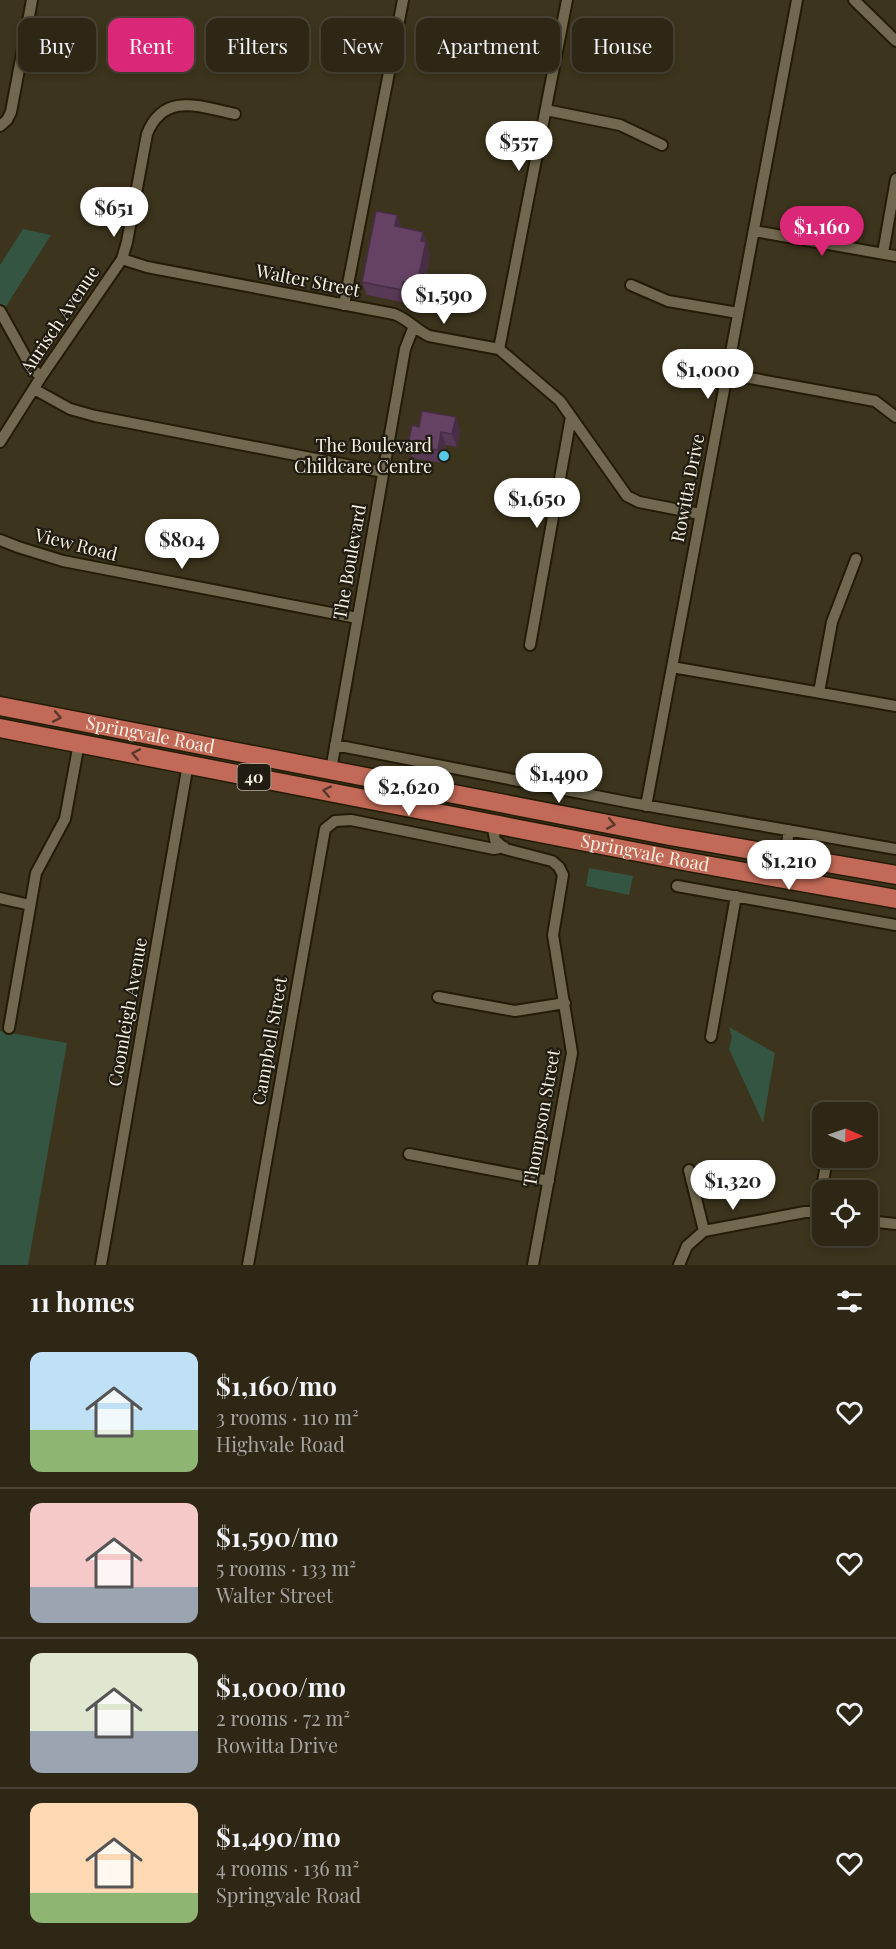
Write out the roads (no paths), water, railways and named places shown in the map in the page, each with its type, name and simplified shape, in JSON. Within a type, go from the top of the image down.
[{"type":"highway","name":"Springvale Road","points":[[0,705],[660,834],[896,875]]},
{"type":"highway","name":"Springvale Road","points":[[0,728],[782,879],[896,898]]},
{"type":"street","points":[[0,126],[11,112],[32,0]]},
{"type":"street","points":[[344,305],[403,0]]},
{"type":"street","points":[[499,349],[567,0]]},
{"type":"street","name":"Rowitta Drive","points":[[646,806],[797,0]]},
{"type":"street","points":[[854,0],[896,41]]},
{"type":"street","name":"Aurisch Avenue","points":[[0,442],[41,377],[122,259],[147,134],[153,121],[163,111],[180,105],[194,105],[235,114]]},
{"type":"street","points":[[546,110],[620,125],[662,145]]},
{"type":"street","points":[[883,253],[896,179]]},
{"type":"street","points":[[754,231],[896,256]]},
{"type":"street","name":"Walter Street","points":[[122,259],[147,267],[394,314],[405,318],[429,336],[499,349],[560,401],[627,496],[639,502],[699,514]]},
{"type":"street","points":[[631,285],[668,301],[738,313]]},
{"type":"street","points":[[0,311],[26,360],[41,377]]},
{"type":"street","name":"The Boulevard","points":[[331,770],[405,349],[414,326]]},
{"type":"street","points":[[728,374],[875,401],[896,417]]},
{"type":"street","points":[[34,389],[70,409],[95,416],[383,472]]},
{"type":"street","points":[[530,645],[571,417]]},
{"type":"street","name":"View Road","points":[[0,540],[63,561],[357,618]]},
{"type":"street","points":[[819,692],[832,622],[856,559]]},
{"type":"street","points":[[672,667],[896,706]]},
{"type":"street","points":[[9,1028],[36,873],[66,816],[79,743]]},
{"type":"street","points":[[335,745],[646,806],[896,849]]},
{"type":"street","name":"Coomleigh Avenue","points":[[101,1265],[188,764]]},
{"type":"street","points":[[500,825],[506,838],[503,846],[495,840],[500,825],[512,805]]},
{"type":"street","name":"Springvale Road","points":[[329,824],[335,820],[351,820],[494,849],[503,846],[513,852],[552,861],[561,869]]},
{"type":"street","name":"Campbell Street","points":[[248,1265],[323,836],[329,824]]},
{"type":"street","points":[[782,879],[789,830]]},
{"type":"street","name":"Thompson Street","points":[[533,1265],[572,1053],[553,935],[562,881],[561,869]]},
{"type":"street","name":"Springvale Road","points":[[677,886],[896,924]]},
{"type":"street","points":[[711,1037],[736,896]]},
{"type":"street","points":[[0,898],[30,905]]},
{"type":"street","points":[[438,998],[515,1011],[565,1003]]},
{"type":"street","points":[[409,1154],[549,1181]]},
{"type":"street","points":[[689,1170],[704,1231]]},
{"type":"street","points":[[679,1265],[687,1246],[704,1231],[812,1213]]},
{"type":"street","points":[[878,1222],[896,1224]]},
{"type":"place","name":"The Boulevard Childcare Centre","points":[[444,456]]}]
